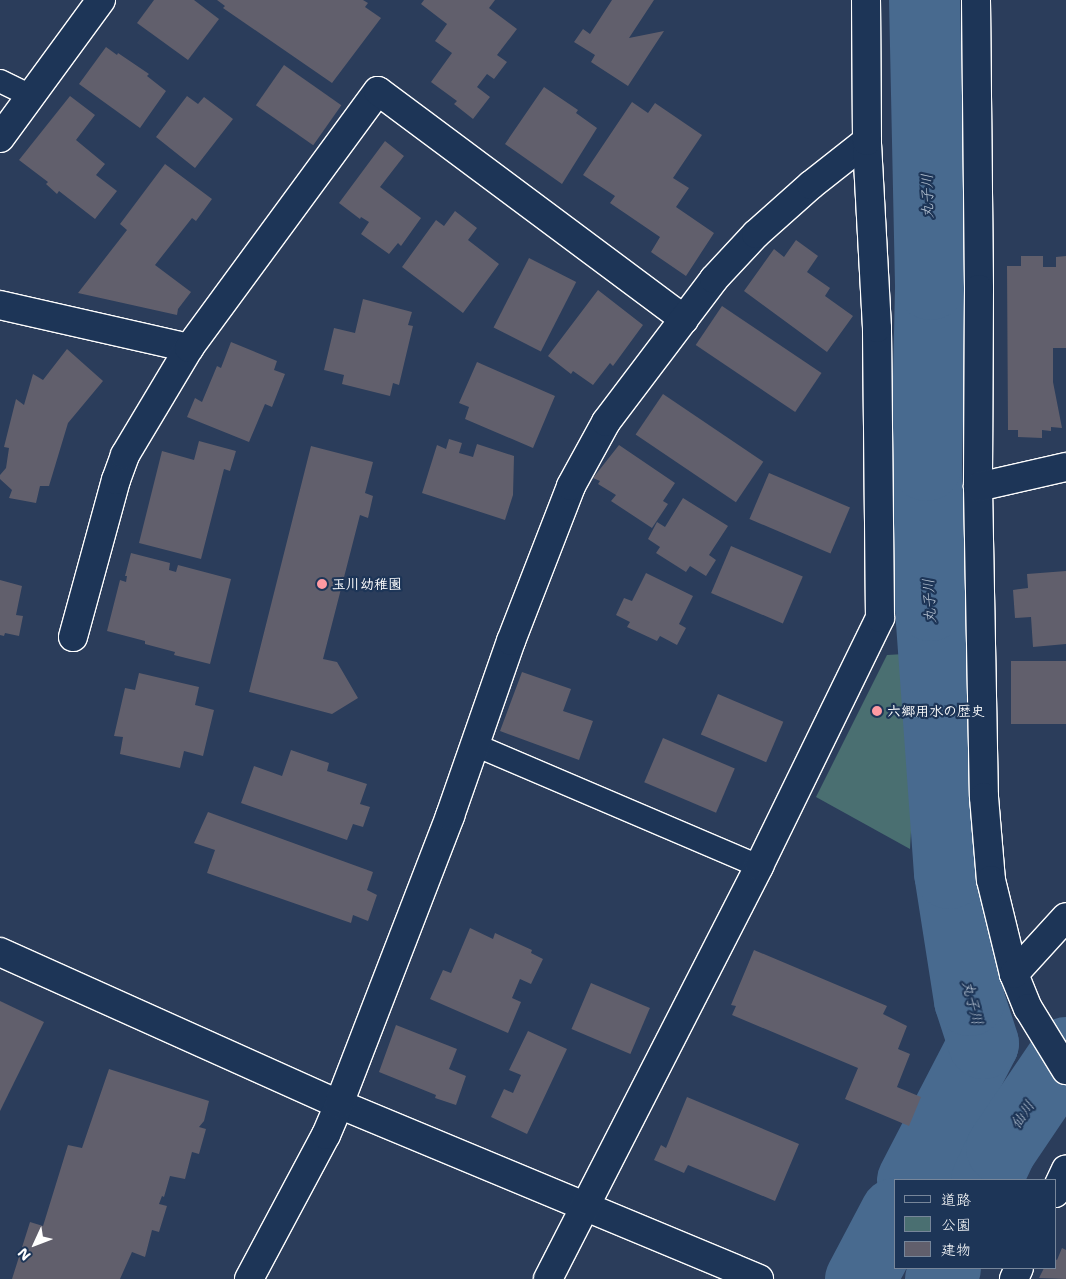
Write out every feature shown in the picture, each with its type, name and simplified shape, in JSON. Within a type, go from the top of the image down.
[{"type":"street","points":[[0,138],[101,0]]},
{"type":"street","points":[[548,1279],[759,866],[880,618],[877,328],[867,141],[866,0]]},
{"type":"street","points":[[976,0],[979,289],[978,487],[984,797],[991,880],[1014,974],[1028,1008],[1066,1070]]},
{"type":"street","points":[[73,637],[116,480],[125,455],[189,348],[378,91],[684,319]]},
{"type":"street","points":[[250,1279],[326,1135],[339,1104],[450,816],[511,641],[571,486],[606,422],[714,279],[756,234],[811,185],[867,141]]},
{"type":"street","points":[[0,305],[189,348]]},
{"type":"street","points":[[978,487],[1066,467]]},
{"type":"street","points":[[1014,974],[1066,917]]},
{"type":"street","points":[[0,952],[339,1104],[759,1279]]},
{"type":"street","points":[[1056,1191],[1066,1169]]},
{"type":"lane","points":[[0,81],[31,96]]},
{"type":"lane","points":[[475,745],[759,866]]},
{"type":"green space","points":[[921,653],[910,849],[816,797],[887,655]]},
{"type":"building","points":[[154,0],[194,0],[219,19],[188,60],[137,23]]},
{"type":"building","points":[[217,0],[363,0],[368,3],[365,7],[381,18],[332,83],[223,8],[225,6]]},
{"type":"building","points":[[424,0],[495,0],[489,8],[517,29],[497,55],[507,62],[494,79],[487,74],[477,87],[490,97],[473,119],[454,104],[457,101],[431,82],[452,53],[435,41],[447,24],[421,4]]},
{"type":"building","points":[[612,0],[654,0],[629,38],[664,31],[628,86],[591,62],[595,55],[574,42],[583,29],[590,34]]},
{"type":"building","points":[[106,47],[149,74],[147,76],[166,91],[140,128],[79,84]]},
{"type":"building","points":[[284,65],[341,105],[313,145],[256,105]]},
{"type":"building","points":[[544,87],[578,110],[576,113],[597,128],[562,184],[505,144]]},
{"type":"building","points":[[70,96],[95,115],[76,140],[105,164],[96,175],[117,191],[95,219],[59,191],[57,194],[46,184],[48,182],[19,160]]},
{"type":"building","points":[[187,96],[198,104],[204,97],[233,119],[195,168],[156,137]]},
{"type":"building","points":[[632,102],[648,113],[655,103],[702,135],[673,178],[689,188],[676,207],[714,233],[686,276],[651,252],[660,237],[610,203],[615,196],[583,175]]},
{"type":"building","points":[[385,141],[404,156],[380,187],[421,218],[401,246],[398,243],[389,254],[361,234],[369,222],[361,217],[360,219],[339,203]]},
{"type":"building","points":[[165,164],[212,199],[196,221],[192,218],[155,265],[191,292],[178,309],[177,315],[78,293],[127,230],[120,224]]},
{"type":"building","points":[[455,211],[477,228],[468,240],[499,264],[463,313],[402,267],[436,220],[444,226]]},
{"type":"building","points":[[796,240],[818,256],[807,272],[830,288],[825,296],[853,316],[827,352],[744,291],[774,249],[784,257]]},
{"type":"building","points":[[1021,256],[1043,256],[1043,267],[1056,267],[1056,257],[1066,256],[1066,348],[1053,348],[1053,382],[1062,428],[1051,427],[1051,431],[1042,430],[1042,438],[1018,437],[1018,430],[1008,430],[1007,266],[1021,266]]},
{"type":"building","points":[[529,258],[576,282],[541,352],[494,327]]},
{"type":"building","points":[[598,290],[643,325],[613,366],[610,363],[593,385],[573,371],[571,374],[548,356]]},
{"type":"building","points":[[363,299],[412,312],[408,325],[413,326],[399,385],[393,383],[390,396],[342,384],[344,375],[324,370],[334,328],[355,333]]},
{"type":"building","points":[[722,306],[821,373],[795,412],[696,345]]},
{"type":"building","points":[[231,342],[277,361],[274,370],[285,374],[272,407],[265,404],[249,442],[187,417],[195,398],[202,402],[217,366],[221,368]]},
{"type":"building","points":[[67,349],[103,381],[68,423],[49,486],[40,486],[36,503],[9,498],[12,490],[0,479],[0,475],[6,468],[9,448],[4,447],[16,399],[24,405],[33,374],[43,380]]},
{"type":"building","points":[[477,362],[555,396],[533,448],[465,419],[469,407],[459,403]]},
{"type":"building","points":[[663,394],[763,462],[736,502],[636,435]]},
{"type":"building","points":[[449,439],[462,443],[459,453],[473,457],[477,444],[514,456],[513,495],[505,520],[422,493],[437,445],[446,449]]},
{"type":"building","points":[[199,441],[236,451],[230,471],[224,469],[201,559],[139,543],[162,451],[194,460]]},
{"type":"building","points":[[619,445],[675,483],[663,501],[668,504],[652,528],[611,501],[616,495],[598,484],[600,481],[593,478]]},
{"type":"building","points":[[311,446],[373,462],[365,493],[373,496],[368,518],[360,515],[323,659],[337,662],[358,698],[332,714],[249,692]]},
{"type":"building","points":[[769,473],[850,507],[830,553],[749,519]]},
{"type":"building","points":[[683,498],[728,526],[709,555],[716,560],[706,576],[690,566],[686,572],[656,553],[660,547],[648,539],[657,522],[665,527]]},
{"type":"building","points":[[731,546],[803,576],[783,623],[711,593]]},
{"type":"building","points":[[131,553],[170,563],[169,570],[176,572],[178,565],[231,579],[210,664],[174,655],[175,652],[145,644],[145,641],[107,631],[120,580],[126,582],[127,576],[125,576]]},
{"type":"building","points":[[1066,571],[1066,644],[1033,647],[1031,617],[1015,618],[1013,590],[1028,588],[1027,574]]},
{"type":"building","points":[[646,573],[693,596],[679,624],[686,628],[677,645],[660,636],[657,641],[627,627],[630,622],[616,615],[624,598],[632,601]]},
{"type":"building","points":[[0,580],[22,586],[16,615],[23,616],[19,636],[5,633],[4,636],[0,635]]},
{"type":"building","points":[[1011,661],[1066,661],[1066,724],[1011,724]]},
{"type":"building","points":[[522,672],[571,689],[563,711],[593,721],[579,760],[500,731]]},
{"type":"building","points":[[139,673],[199,687],[195,705],[214,710],[203,756],[184,751],[180,768],[120,754],[123,737],[114,736],[125,688],[135,690]]},
{"type":"building","points":[[718,694],[783,722],[766,762],[701,735]]},
{"type":"building","points":[[663,738],[735,768],[716,813],[644,782]]},
{"type":"building","points":[[291,750],[329,763],[327,771],[367,784],[360,804],[370,807],[363,827],[353,824],[347,840],[241,803],[254,766],[282,776]]},
{"type":"building","points":[[208,812],[373,872],[367,890],[377,895],[368,921],[353,915],[351,923],[207,873],[215,850],[194,843]]},
{"type":"building","points":[[470,928],[493,939],[495,933],[532,950],[531,953],[543,959],[531,984],[520,979],[512,998],[521,1002],[508,1033],[430,999],[443,970],[451,973]]},
{"type":"building","points":[[754,950],[887,1006],[883,1014],[907,1026],[898,1049],[910,1054],[897,1087],[921,1097],[909,1126],[845,1099],[858,1068],[732,1015],[736,1006],[731,1005]]},
{"type":"building","points":[[591,983],[650,1008],[630,1054],[571,1029]]},
{"type":"building","points":[[0,1001],[44,1022],[0,1111]]},
{"type":"building","points":[[396,1025],[457,1049],[449,1069],[466,1076],[456,1105],[435,1098],[436,1095],[379,1072]]},
{"type":"building","points":[[528,1031],[567,1049],[527,1134],[491,1117],[504,1089],[513,1093],[521,1075],[509,1070]]},
{"type":"building","points":[[109,1069],[209,1101],[204,1121],[199,1127],[206,1129],[199,1154],[192,1152],[185,1179],[170,1176],[164,1197],[162,1196],[159,1204],[167,1206],[159,1232],[152,1230],[145,1257],[132,1252],[120,1279],[12,1279],[30,1222],[43,1226],[68,1145],[82,1148]]},
{"type":"building","points":[[687,1097],[799,1144],[775,1201],[688,1165],[684,1173],[654,1160],[661,1145],[666,1148]]},
{"type":"building","points":[[1062,1248],[1066,1250],[1066,1279],[1039,1278],[1044,1269],[1056,1269],[1057,1260]]},
{"type":"waterway","name":"丸子川","points":[[913,1179],[983,1043],[969,1000],[949,873],[930,605],[926,465],[930,284],[924,0]]},
{"type":"waterway","name":"仙川","points":[[986,1179],[1001,1148],[1066,1052]]},
{"type":"waterway","name":"丸子川","points":[[860,1279],[894,1215]]},
{"type":"waterway","name":"仙川","points":[[940,1279],[945,1269]]},
{"type":"place","name":"玉川幼稚園","points":[[322,584]]},
{"type":"place","name":"六郷用水の歴史","points":[[877,711]]}]
